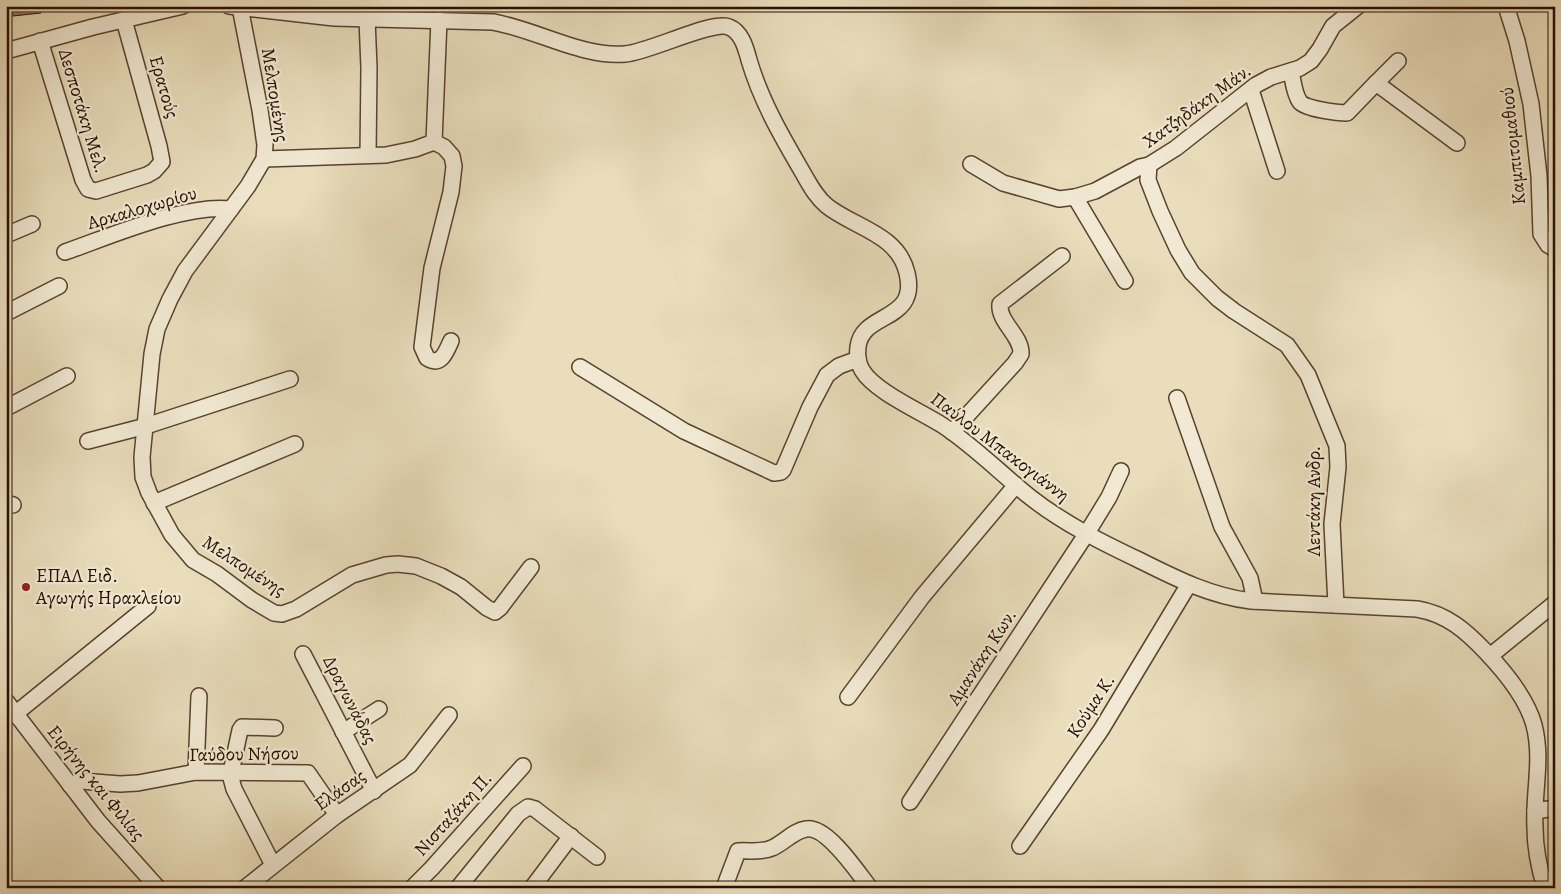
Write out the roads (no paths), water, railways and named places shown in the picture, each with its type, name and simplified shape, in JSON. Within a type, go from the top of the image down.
[{"type":"street","points":[[6,51],[182,6]]},
{"type":"street","points":[[334,18],[350,6]]},
{"type":"street","name":"Χατζηδάκη Μάν.","points":[[1148,165],[1176,148],[1251,90],[1272,77],[1300,68],[1311,61],[1331,28],[1358,6]]},
{"type":"street","name":"Καμπιτομαθιού","points":[[1506,6],[1517,41],[1531,104],[1539,176],[1541,234],[1544,240],[1555,249]]},
{"type":"street","points":[[234,7],[334,18],[439,20],[502,24],[596,52],[616,54],[649,49],[711,28],[726,26],[734,30],[740,37],[746,50],[764,103],[816,194],[832,209],[872,231],[897,252],[904,265],[909,287],[906,300],[901,308],[871,326],[864,333],[859,343],[858,359],[836,367],[827,375],[803,422],[783,470],[774,474],[684,431],[580,367]]},
{"type":"street","name":"Μελπομένης","points":[[234,7],[260,110],[265,145],[264,158],[256,174],[185,272],[157,329],[152,354],[142,457],[143,477],[154,503],[172,535],[193,560],[217,574],[262,607],[278,614],[296,609],[352,575],[386,565],[398,564],[416,566],[442,576],[495,612],[531,567]]},
{"type":"street","points":[[367,19],[369,68],[368,155]]},
{"type":"street","name":"Ερατούς","points":[[90,191],[96,191],[147,175],[160,166],[162,162],[162,155],[124,20]]},
{"type":"street","points":[[434,142],[439,20]]},
{"type":"street","name":"Δεσποτάκη Μελ.","points":[[40,41],[82,180],[90,191]]},
{"type":"street","points":[[1290,71],[1297,97],[1302,104],[1344,113],[1352,109],[1398,61]]},
{"type":"street","points":[[1376,83],[1457,142]]},
{"type":"street","points":[[1251,90],[1277,171]]},
{"type":"street","points":[[264,158],[386,155],[404,152],[434,142],[444,147],[452,156],[454,166],[451,192],[432,268],[422,347],[427,358],[436,362],[441,360],[451,341]]},
{"type":"street","points":[[971,164],[991,178],[1008,185],[1059,199],[1075,197],[1095,191],[1140,167],[1148,165]]},
{"type":"street","name":"Λεντάκη Ανδρ.","points":[[1148,165],[1148,180],[1160,211],[1178,250],[1192,273],[1216,298],[1287,345],[1308,376],[1337,446],[1338,467],[1332,524],[1336,605]]},
{"type":"street","points":[[1075,197],[1125,281]]},
{"type":"street","name":"Αρκαλοχωρίου","points":[[65,252],[164,218],[213,208],[231,209]]},
{"type":"street","points":[[6,235],[32,224]]},
{"type":"street","points":[[952,432],[1021,354],[1019,344],[1000,312],[1000,304],[1062,256]]},
{"type":"street","points":[[6,313],[59,286]]},
{"type":"street","name":"Παύλου Μπακογιάννη","points":[[858,359],[862,369],[873,382],[952,432],[1052,513],[1087,534],[1189,584],[1214,594],[1255,601],[1397,607],[1435,613],[1452,621],[1465,631],[1490,656],[1522,699],[1534,725],[1538,762],[1535,811],[1537,850],[1545,888]]},
{"type":"street","points":[[6,408],[68,376]]},
{"type":"street","points":[[88,441],[146,426],[290,379]]},
{"type":"street","points":[[1177,398],[1222,527],[1248,573],[1255,601]]},
{"type":"street","points":[[154,503],[295,444]]},
{"type":"street","name":"Αμανάκη Κων.","points":[[910,802],[1087,534],[1109,497],[1121,471]]},
{"type":"street","points":[[848,697],[922,597],[1016,485]]},
{"type":"street","name":"Κούμα Κ.","points":[[1020,846],[1101,730],[1189,584]]},
{"type":"street","points":[[1490,656],[1555,602]]},
{"type":"street","points":[[16,714],[148,606]]},
{"type":"street","name":"Δραγωνάδας","points":[[304,654],[374,791]]},
{"type":"street","points":[[196,772],[199,696]]},
{"type":"street","name":"Ειρήνης και Φιλίας","points":[[6,701],[104,828],[158,888]]},
{"type":"street","points":[[343,732],[379,709]]},
{"type":"street","name":"Ελάσας","points":[[245,888],[337,815],[410,765],[449,715]]},
{"type":"street","points":[[274,866],[234,789],[231,772],[242,727],[275,728]]},
{"type":"street","name":"Νισταζάκη Π.","points":[[412,888],[523,766]]},
{"type":"street","name":"Γαύδου Νήσου","points":[[70,785],[84,781],[120,784],[138,783],[196,772],[308,773],[337,815]]},
{"type":"street","points":[[458,888],[512,821],[528,807],[533,808],[597,856]]},
{"type":"street","points":[[1535,811],[1555,808]]},
{"type":"street","points":[[724,888],[738,851],[765,851],[781,844],[800,831],[809,828],[819,831],[828,837],[870,888]]},
{"type":"street","points":[[532,888],[571,836]]},
{"type":"place","name":"ΕΠΑΛ Ειδ. Αγωγής Ηρακλείου","points":[[26,587]]}]
